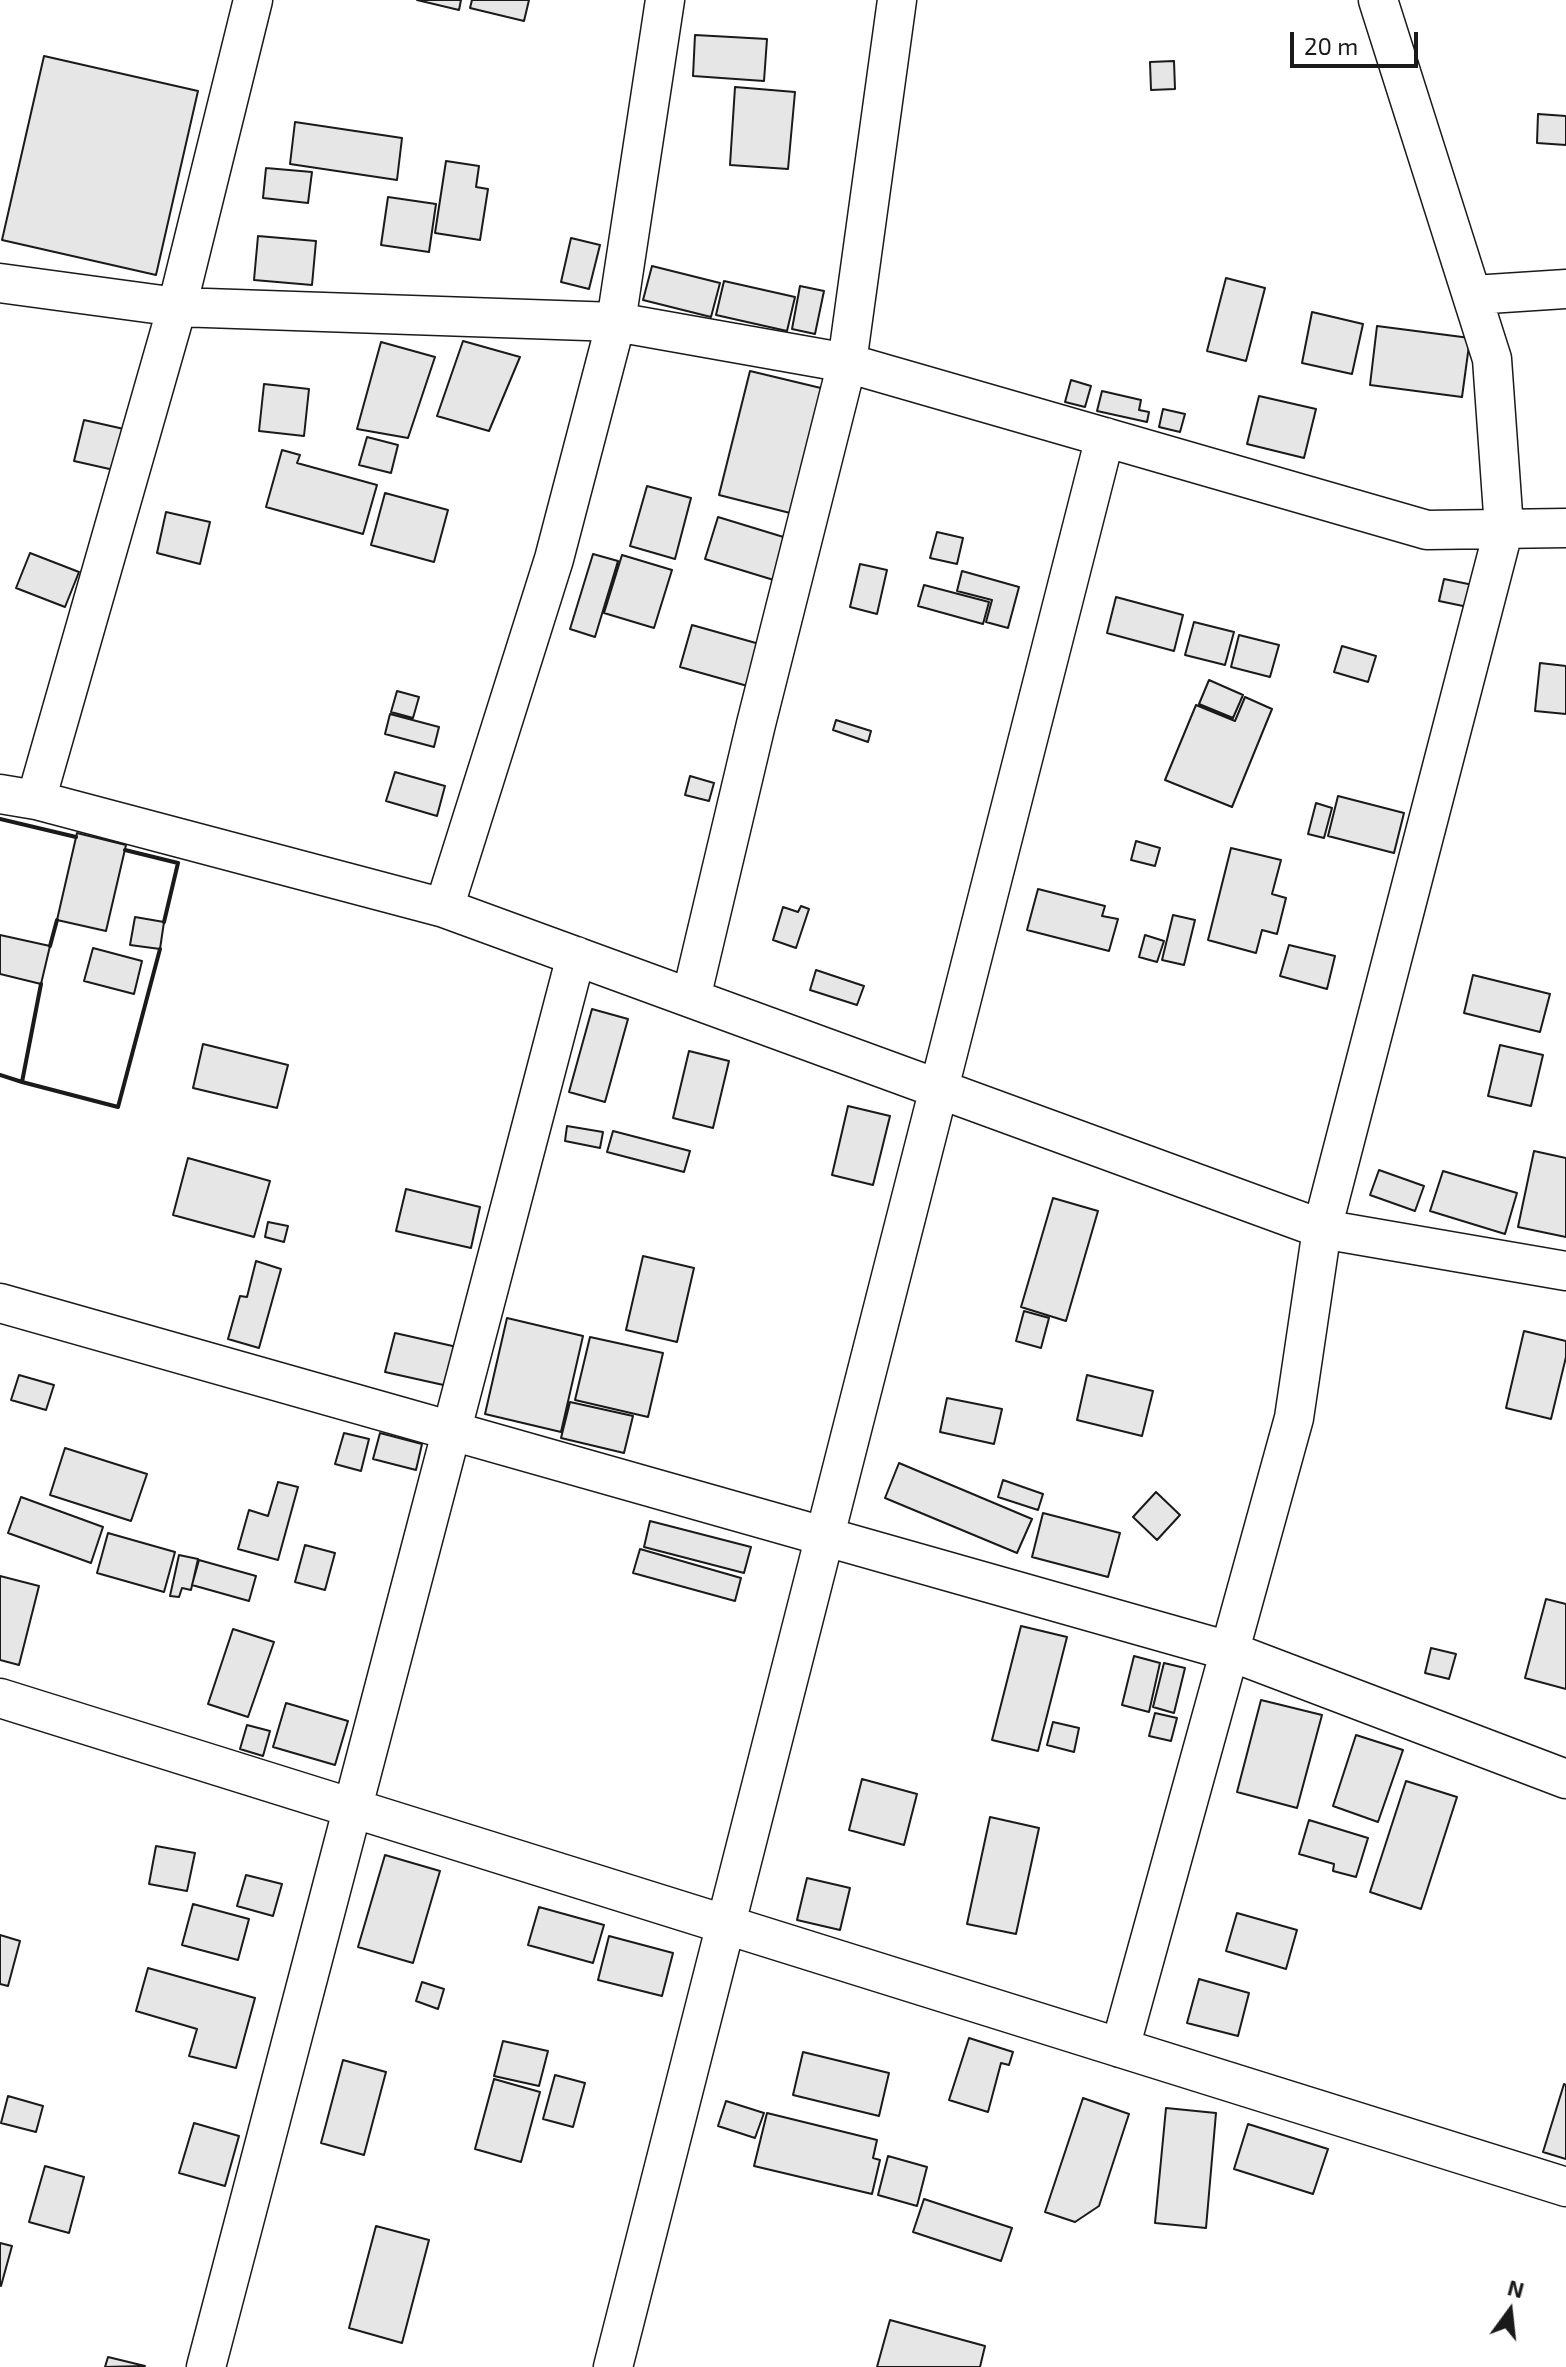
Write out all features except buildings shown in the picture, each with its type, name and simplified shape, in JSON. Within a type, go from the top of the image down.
[{"type":"street","points":[[253,0],[177,307],[18,797],[444,908],[1322,1229],[1566,1271]]},
{"type":"street","points":[[444,908],[554,559],[616,322],[665,0]]},
{"type":"street","points":[[691,998],[847,363],[897,0]]},
{"type":"street","points":[[1120,2048],[1294,1418],[1322,1229],[1504,528],[1492,359],[1378,0]]},
{"type":"street","points":[[0,283],[177,307],[616,322],[847,363],[1427,530],[1566,528]]},
{"type":"street","points":[[1473,295],[1566,289]]},
{"type":"street","points":[[613,2367],[1105,437]]},
{"type":"street","points":[[206,2367],[576,956]]},
{"type":"street","points":[[0,1303],[1229,1651],[1566,1779]]},
{"type":"street","points":[[0,1698],[1566,2187]]},
{"type":"wall","points":[[0,819],[76,837]]},
{"type":"wall","points":[[125,850],[178,863],[164,922]]},
{"type":"wall","points":[[50,946],[57,920]]},
{"type":"wall","points":[[22,1082],[118,1107],[160,949]]},
{"type":"wall","points":[[0,1075],[22,1082],[41,984]]}]
